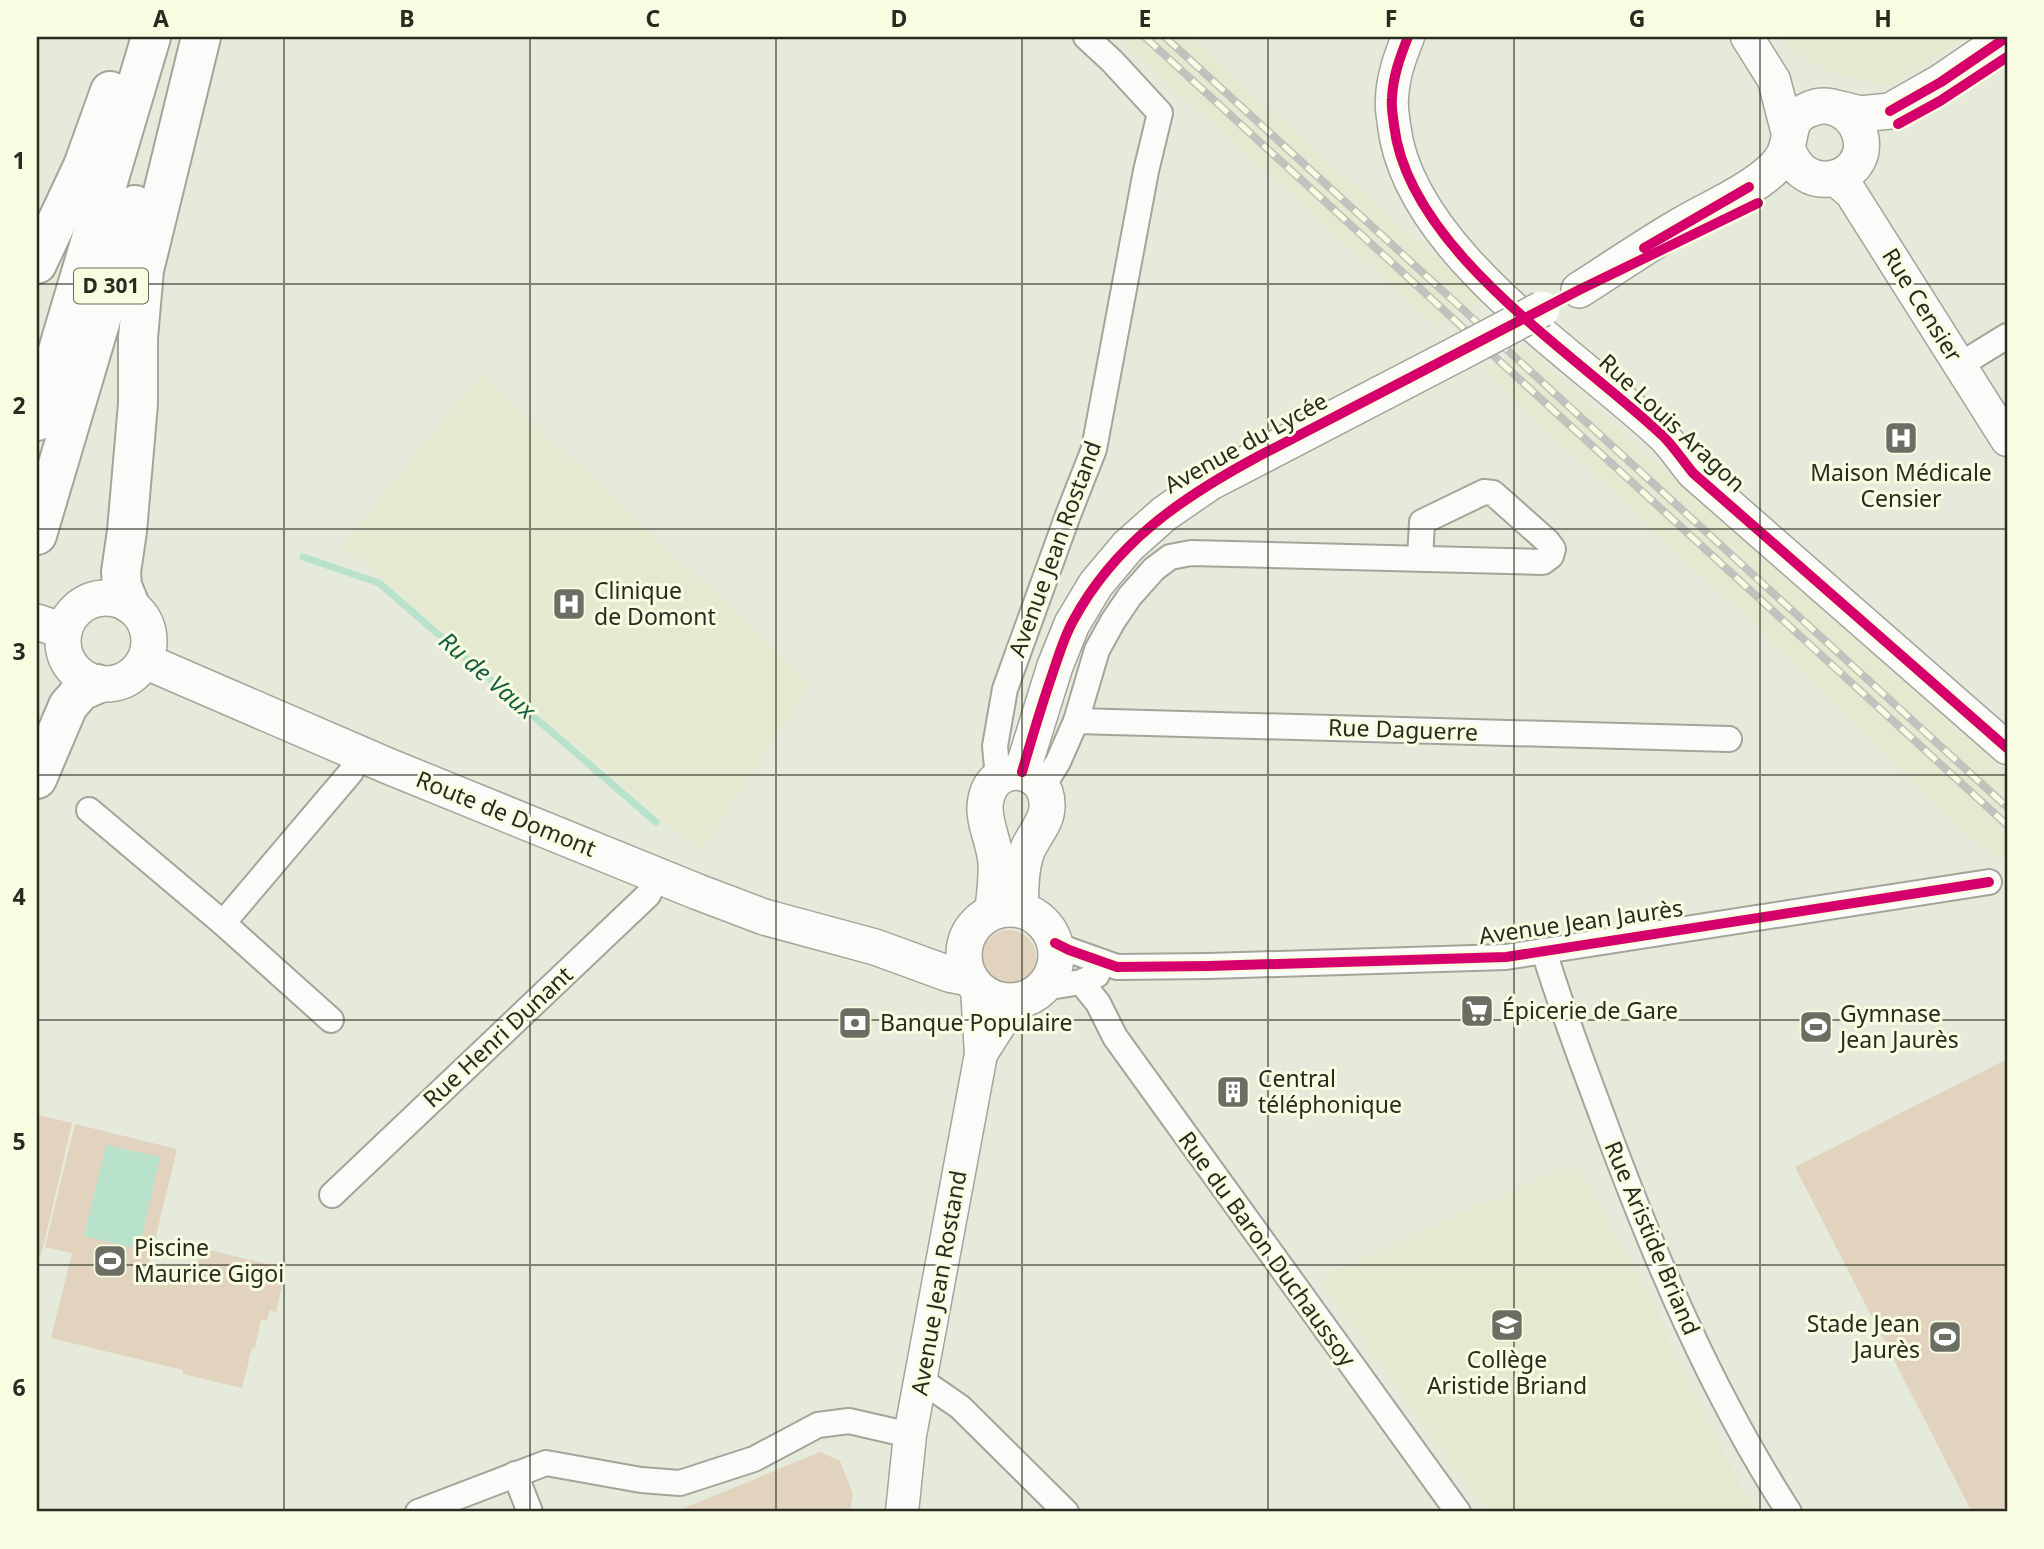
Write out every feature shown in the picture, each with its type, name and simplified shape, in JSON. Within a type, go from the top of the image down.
[{"type":"highway","points":[[37,264],[83,166],[130,37]]},
{"type":"highway","name":"D 301","points":[[37,421],[151,37]]},
{"type":"highway","name":"D 301","points":[[37,535],[186,37]]},
{"type":"highway","points":[[129,603],[122,586],[121,572],[130,507],[138,404],[138,338],[145,270],[201,37]]},
{"type":"highway","points":[[37,779],[68,706],[81,691],[97,684]]},
{"type":"main road","points":[[2007,37],[1941,82],[1890,111],[1860,114],[1832,107],[1811,108],[1792,123],[1787,140],[1790,158],[1806,176],[1824,180],[1847,172],[1871,142],[1882,133],[1940,101],[2007,57]]},
{"type":"main road","points":[[1832,107],[1854,121],[1859,130],[1862,145],[1859,157]]},
{"type":"main road","name":"Avenue du Lycée","points":[[1579,290],[1676,228],[1765,176],[1776,165],[1787,140]]},
{"type":"main road","name":"Avenue du Lycée","points":[[1021,779],[1051,679],[1072,624],[1097,584],[1128,547],[1164,514],[1209,483],[1579,290],[1777,194],[1824,180]]},
{"type":"main road","points":[[106,597],[129,603],[143,618],[149,632],[145,661],[137,673],[125,681],[97,684],[84,679],[66,658],[62,645],[50,627],[69,618],[79,607],[92,600],[106,597]]},
{"type":"main road","name":"Route de Domont","points":[[145,661],[360,754],[658,876],[764,917],[875,947],[973,983]]},
{"type":"main road","name":"Avenue du Lycée","points":[[1006,910],[1031,841],[1046,813],[1047,804],[1021,779]]},
{"type":"main road","name":"Avenue du Lycée","points":[[1006,910],[986,817],[985,800],[991,787],[1021,779]]},
{"type":"main road","points":[[1006,910],[1033,914],[1044,923],[1055,943],[1056,962],[1052,976],[1044,988],[1031,997],[1010,1002],[988,997],[973,983],[963,956],[967,937],[977,922],[1006,910]]},
{"type":"main road","name":"Route de Domont","points":[[875,947],[935,946],[967,937]]},
{"type":"street","name":"Avenue Jean Rostand","points":[[1021,779],[995,746],[1005,689],[1094,449],[1146,171],[1160,113],[1086,37]]},
{"type":"street","name":"Rue Louis Aragon","points":[[1408,37],[1395,72],[1392,100],[1401,158],[1411,184],[1429,213],[1464,258],[1511,306],[1665,438],[1693,473],[2007,748]]},
{"type":"street","points":[[1747,37],[1774,80],[1787,140]]},
{"type":"street","points":[[1774,80],[1799,96],[1832,107]]},
{"type":"street","name":"Rue Censier","points":[[1824,180],[1838,182],[1851,193],[2007,440]]},
{"type":"street","points":[[1960,365],[2007,336]]},
{"type":"street","points":[[1021,779],[1058,762],[1076,721],[1097,650],[1130,596],[1154,569],[1170,557],[1191,553],[1420,559],[1543,562],[1551,556],[1553,548],[1493,493],[1484,492],[1422,522],[1420,559]]},
{"type":"street","name":"Rue Daguerre","points":[[1076,721],[1729,739]]},
{"type":"street","points":[[223,923],[351,772],[360,754]]},
{"type":"street","points":[[89,810],[223,923],[331,1020]]},
{"type":"street","name":"Rue Henri Dunant","points":[[332,1195],[648,895],[658,876]]},
{"type":"street","name":"Avenue Jean Jaurès","points":[[1055,943],[1117,967],[1493,957],[1989,882]]},
{"type":"street","name":"Rue Aristide Briand","points":[[1544,951],[1621,1167],[1682,1317],[1765,1474],[1789,1512]]},
{"type":"street","name":"Avenue Jean Jaurès","points":[[1044,988],[1082,982],[1117,967]]},
{"type":"street","name":"Rue du Baron Duchaussoy","points":[[1082,982],[1098,1003],[1115,1037],[1458,1512]]},
{"type":"street","name":"Avenue Jean Rostand","points":[[902,1512],[910,1435],[981,1054],[973,983]]},
{"type":"street","name":"Avenue Jean Rostand","points":[[981,1054],[1004,1018],[1010,1002]]},
{"type":"street","points":[[921,1380],[960,1407],[1066,1512]]},
{"type":"street","points":[[418,1512],[546,1463],[641,1480],[680,1483],[754,1459],[818,1425],[849,1422],[910,1435]]},
{"type":"street","points":[[514,1474],[530,1512]]},
{"type":"shaded area","points":[[1117,37],[1189,37],[1484,299],[1436,326]]},
{"type":"shaded area","points":[[1781,37],[1969,37],[1885,87],[1822,69],[1789,48]]},
{"type":"shaded area","points":[[1525,347],[2007,774],[2007,859],[1971,840],[1734,606],[1483,370]]},
{"type":"shaded area","name":"Clinique de Domont","points":[[484,377],[801,674],[807,688],[701,852],[342,545],[467,392]]},
{"type":"shaded area","points":[[1009,930],[1028,938],[1036,957],[1028,976],[1009,984],[990,976],[982,957],[990,938]]},
{"type":"shaded area","name":"Stade Jean Jaurès","points":[[2007,1059],[2007,1506],[1995,1512],[1972,1512],[1795,1167]]},
{"type":"shaded area","points":[[37,1115],[72,1123],[41,1256],[37,1255]]},
{"type":"shaded area","name":"Piscine Maurice Gigoi","points":[[75,1124],[177,1149],[148,1269],[193,1281],[201,1248],[286,1269],[276,1312],[270,1310],[267,1320],[261,1320],[242,1388],[183,1374],[183,1370],[51,1338],[72,1253],[45,1247]]},
{"type":"shaded area","points":[[106,1145],[160,1157],[139,1249],[84,1236]]},
{"type":"shaded area","name":"Collège Aristide Briand","points":[[1575,1162],[1657,1310],[1667,1340],[1743,1491],[1759,1512],[1486,1512],[1319,1278]]},
{"type":"shaded area","points":[[820,1452],[840,1461],[853,1494],[850,1512],[675,1512]]},
{"type":"waterway","name":"Ru de Vaux","points":[[303,557],[379,583],[656,822]]},
{"type":"railway","points":[[1145,37],[2007,825]]},
{"type":"railway","points":[[1165,37],[2007,807]]},
{"type":"cycle path","points":[[1408,37],[1394,82],[1394,125],[1406,171],[1430,215],[1463,257],[1544,335],[1663,436],[1693,473],[2007,748]]},
{"type":"cycle path","points":[[1890,111],[1941,82],[2007,37]]},
{"type":"cycle path","points":[[1898,124],[1940,101],[2007,57]]},
{"type":"cycle path","points":[[1644,248],[1749,187]]},
{"type":"cycle path","points":[[1022,772],[1058,658],[1073,621],[1109,568],[1152,525],[1176,506],[1257,457],[1579,290],[1758,203]]},
{"type":"cycle path","points":[[1055,943],[1117,967],[1506,957],[1989,882]]},
{"type":"place","name":"Maison Médicale Censier","points":[[1901,438]]},
{"type":"place","name":"Clinique de Domont","points":[[569,604]]},
{"type":"place","name":"Épicerie de Gare","points":[[1477,1011]]},
{"type":"place","name":"Banque Populaire","points":[[855,1023]]},
{"type":"place","name":"Gymnase Jean Jaurès","points":[[1816,1027]]},
{"type":"place","name":"Central téléphonique","points":[[1233,1092]]},
{"type":"place","name":"Piscine Maurice Gigoi","points":[[110,1261]]},
{"type":"place","name":"Collège Aristide Briand","points":[[1507,1325]]},
{"type":"place","name":"Stade Jean Jaurès","points":[[1945,1337]]}]
